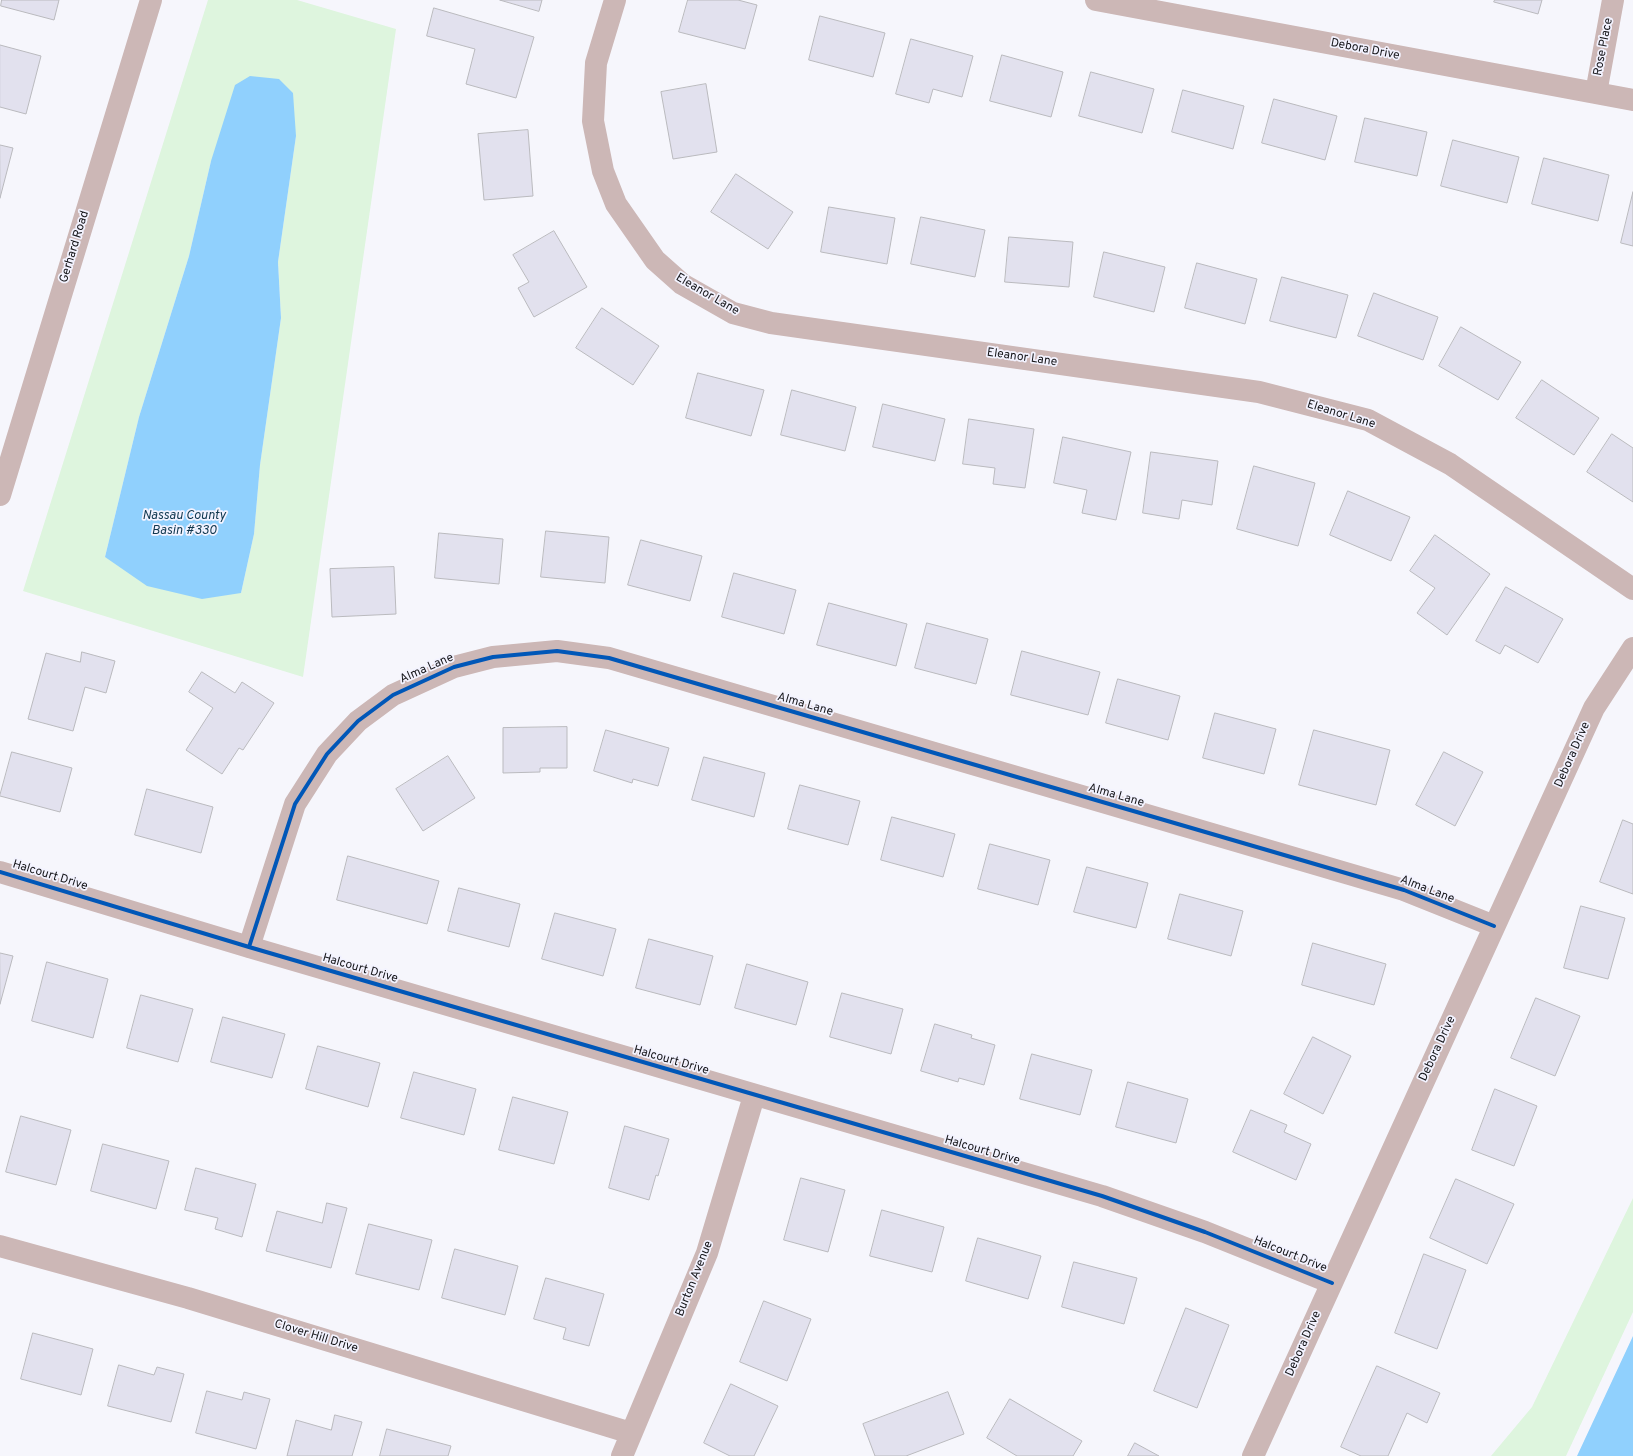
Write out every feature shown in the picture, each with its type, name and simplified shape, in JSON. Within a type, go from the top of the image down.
[{"type":"street","name":"Gerhard Road","points":[[0,495],[151,0]]},
{"type":"street","name":"Eleanor Lane","points":[[615,0],[596,63],[593,121],[603,171],[616,204],[655,260],[682,284],[733,313],[771,323],[1258,392],[1368,420],[1450,464],[1633,589]]},
{"type":"street","name":"Debora Drive","points":[[1096,0],[1633,100]]},
{"type":"street","name":"Rose Place","points":[[1596,93],[1613,0]]},
{"type":"street","name":"Debora Drive","points":[[1253,1456],[1594,708],[1633,648]]},
{"type":"street","name":"Alma Lane","points":[[249,947],[295,804],[327,754],[358,721],[393,696],[454,667],[493,657],[557,651],[609,658],[1404,890],[1494,926]]},
{"type":"street","name":"Halcourt Drive","points":[[0,872],[754,1096],[1102,1196],[1205,1232],[1332,1283]]},
{"type":"street","name":"Burton Avenue","points":[[622,1456],[707,1253],[754,1096]]},
{"type":"street","name":"Clover Hill Drive","points":[[0,1246],[188,1298],[631,1433]]},
{"type":"green space","points":[[208,0],[297,0],[396,29],[303,677],[23,591]],"holes":[[[296,136],[278,262],[281,318],[260,465],[254,534],[241,593],[105,557],[139,417],[189,256],[211,161]]]},
{"type":"green space","points":[[1633,1198],[1633,1312],[1566,1456],[1491,1456],[1532,1407]]},
{"type":"water","name":"Nassau County Basin #330","points":[[250,76],[279,79],[293,93],[296,136],[278,262],[281,318],[260,465],[254,534],[241,593],[202,599],[147,586],[105,557],[139,417],[189,256],[211,161],[235,85]]},
{"type":"water","points":[[1633,1336],[1633,1456],[1577,1456]]},
{"type":"building","points":[[2,0],[59,0],[54,20],[1,6]]},
{"type":"building","points":[[500,0],[542,0],[539,11]]},
{"type":"building","points":[[688,0],[738,0],[757,5],[745,49],[679,32]]},
{"type":"building","points":[[1495,0],[1542,0],[1538,14],[1494,2]]},
{"type":"building","points":[[434,8],[534,37],[516,98],[466,84],[475,49],[427,36]]},
{"type":"building","points":[[820,16],[885,33],[873,77],[809,60]]},
{"type":"building","points":[[911,39],[973,56],[962,97],[933,89],[929,103],[896,94]]},
{"type":"building","points":[[0,45],[41,56],[26,114],[0,107]]},
{"type":"building","points":[[1002,55],[1063,72],[1051,117],[990,101]]},
{"type":"building","points":[[1091,72],[1154,89],[1142,133],[1079,116]]},
{"type":"building","points":[[706,84],[717,152],[673,159],[661,92]]},
{"type":"building","points":[[1183,90],[1244,106],[1233,149],[1172,132]]},
{"type":"building","points":[[1274,99],[1337,116],[1325,160],[1262,143]]},
{"type":"building","points":[[1365,118],[1427,132],[1417,176],[1355,162]]},
{"type":"building","points":[[528,130],[533,196],[484,200],[478,134]]},
{"type":"building","points":[[1453,140],[1519,157],[1507,203],[1441,186]]},
{"type":"building","points":[[0,145],[13,148],[0,198]]},
{"type":"building","points":[[1544,158],[1609,175],[1598,221],[1532,204]]},
{"type":"building","points":[[736,174],[793,212],[768,249],[711,212]]},
{"type":"building","points":[[1633,192],[1633,246],[1621,243]]},
{"type":"building","points":[[829,207],[895,218],[887,264],[821,252]]},
{"type":"building","points":[[921,217],[985,230],[975,277],[911,264]]},
{"type":"building","points":[[554,231],[587,287],[534,317],[518,288],[529,282],[513,255]]},
{"type":"building","points":[[1009,237],[1073,242],[1069,287],[1005,282]]},
{"type":"building","points":[[1104,252],[1165,267],[1154,312],[1094,297]]},
{"type":"building","points":[[1197,263],[1257,279],[1245,324],[1185,308]]},
{"type":"building","points":[[1282,277],[1348,295],[1336,338],[1270,321]]},
{"type":"building","points":[[1374,293],[1438,317],[1423,360],[1358,336]]},
{"type":"building","points":[[602,308],[659,346],[633,385],[576,348]]},
{"type":"building","points":[[1461,327],[1521,362],[1498,400],[1439,366]]},
{"type":"building","points":[[698,373],[764,390],[751,436],[686,418]]},
{"type":"building","points":[[1542,380],[1599,418],[1574,455],[1516,418]]},
{"type":"building","points":[[792,390],[856,407],[845,451],[781,435]]},
{"type":"building","points":[[883,404],[945,419],[935,461],[873,447]]},
{"type":"building","points":[[969,419],[1034,429],[1025,488],[993,484],[995,468],[963,464]]},
{"type":"building","points":[[1612,434],[1633,448],[1633,502],[1587,472]]},
{"type":"building","points":[[1063,437],[1131,452],[1116,520],[1082,513],[1087,490],[1054,483]]},
{"type":"building","points":[[1151,452],[1218,461],[1212,505],[1182,500],[1179,519],[1143,513]]},
{"type":"building","points":[[1254,466],[1315,483],[1298,546],[1237,529]]},
{"type":"building","points":[[1348,491],[1410,517],[1391,561],[1330,535]]},
{"type":"building","points":[[546,531],[609,537],[605,583],[541,577]]},
{"type":"building","points":[[439,533],[503,539],[499,584],[435,578]]},
{"type":"building","points":[[1435,535],[1490,574],[1447,635],[1417,613],[1435,588],[1410,571]]},
{"type":"building","points":[[641,540],[702,556],[690,601],[628,585]]},
{"type":"building","points":[[394,567],[396,614],[332,617],[330,569]]},
{"type":"building","points":[[734,573],[796,590],[784,634],[722,617]]},
{"type":"building","points":[[1506,587],[1563,619],[1538,663],[1505,645],[1500,654],[1476,641]]},
{"type":"building","points":[[829,603],[907,624],[896,666],[817,645]]},
{"type":"building","points":[[927,623],[988,639],[976,684],[915,668]]},
{"type":"building","points":[[1022,651],[1100,672],[1088,715],[1011,695]]},
{"type":"building","points":[[82,652],[115,661],[106,693],[85,687],[73,731],[28,719],[46,653],[80,662]]},
{"type":"building","points":[[202,672],[235,693],[242,682],[274,703],[243,750],[239,748],[222,774],[186,750],[213,708],[189,692]]},
{"type":"building","points":[[1118,679],[1180,696],[1168,740],[1106,723]]},
{"type":"building","points":[[1215,713],[1276,729],[1264,774],[1203,758]]},
{"type":"building","points":[[567,727],[567,768],[540,768],[540,772],[503,773],[503,728]]},
{"type":"building","points":[[606,730],[669,748],[658,786],[633,779],[632,783],[594,771]]},
{"type":"building","points":[[1314,730],[1390,750],[1376,805],[1299,785]]},
{"type":"building","points":[[12,752],[72,768],[60,812],[0,796]]},
{"type":"building","points":[[1444,752],[1483,772],[1455,826],[1416,805]]},
{"type":"building","points":[[448,756],[475,798],[423,831],[396,789]]},
{"type":"building","points":[[704,757],[765,773],[754,817],[692,800]]},
{"type":"building","points":[[800,785],[860,801],[848,845],[788,829]]},
{"type":"building","points":[[147,789],[213,807],[201,853],[135,835]]},
{"type":"building","points":[[892,817],[955,834],[943,877],[881,860]]},
{"type":"building","points":[[1623,820],[1633,824],[1633,894],[1600,882]]},
{"type":"building","points":[[990,844],[1050,860],[1038,905],[978,889]]},
{"type":"building","points":[[348,856],[439,881],[427,924],[337,900]]},
{"type":"building","points":[[1087,867],[1148,883],[1136,928],[1074,912]]},
{"type":"building","points":[[459,888],[520,904],[509,947],[448,931]]},
{"type":"building","points":[[1180,894],[1243,911],[1231,956],[1168,939]]},
{"type":"building","points":[[1581,906],[1625,918],[1608,979],[1564,968]]},
{"type":"building","points":[[555,913],[616,929],[603,976],[542,959]]},
{"type":"building","points":[[649,939],[713,956],[700,1005],[636,988]]},
{"type":"building","points":[[1313,943],[1386,964],[1374,1005],[1302,985]]},
{"type":"building","points":[[0,953],[13,956],[0,1004]]},
{"type":"building","points":[[47,962],[108,979],[93,1038],[32,1021]]},
{"type":"building","points":[[747,964],[808,982],[796,1025],[735,1008]]},
{"type":"building","points":[[842,993],[903,1009],[891,1054],[830,1037]]},
{"type":"building","points":[[141,995],[193,1009],[178,1062],[127,1048]]},
{"type":"building","points":[[1536,998],[1580,1016],[1555,1076],[1511,1058]]},
{"type":"building","points":[[223,1017],[285,1034],[272,1078],[211,1062]]},
{"type":"building","points":[[935,1024],[972,1035],[971,1038],[995,1045],[984,1085],[959,1078],[958,1082],[921,1071]]},
{"type":"building","points":[[1313,1037],[1351,1056],[1323,1114],[1284,1094]]},
{"type":"building","points":[[318,1046],[380,1063],[368,1107],[306,1089]]},
{"type":"building","points":[[1032,1054],[1092,1070],[1080,1115],[1020,1099]]},
{"type":"building","points":[[414,1072],[476,1089],[464,1135],[401,1118]]},
{"type":"building","points":[[1128,1082],[1188,1099],[1176,1143],[1116,1127]]},
{"type":"building","points":[[1495,1089],[1537,1106],[1514,1166],[1472,1150]]},
{"type":"building","points":[[513,1097],[568,1112],[554,1164],[499,1150]]},
{"type":"building","points":[[1251,1110],[1287,1125],[1284,1132],[1311,1144],[1296,1180],[1233,1152]]},
{"type":"building","points":[[21,1116],[71,1130],[56,1185],[6,1172]]},
{"type":"building","points":[[625,1126],[669,1139],[649,1200],[609,1188]]},
{"type":"building","points":[[103,1144],[169,1161],[156,1209],[91,1191]]},
{"type":"building","points":[[196,1168],[256,1184],[242,1237],[215,1229],[218,1218],[185,1210]]},
{"type":"building","points":[[801,1178],[845,1190],[828,1252],[784,1240]]},
{"type":"building","points":[[1456,1179],[1514,1204],[1487,1264],[1430,1238]]},
{"type":"building","points":[[327,1203],[347,1208],[331,1268],[266,1251],[277,1211],[322,1223]]},
{"type":"building","points":[[882,1210],[944,1227],[932,1272],[870,1256]]},
{"type":"building","points":[[369,1224],[432,1240],[419,1290],[356,1274]]},
{"type":"building","points":[[978,1238],[1041,1256],[1028,1299],[966,1281]]},
{"type":"building","points":[[455,1249],[518,1266],[505,1315],[442,1298]]},
{"type":"building","points":[[1424,1254],[1466,1270],[1437,1349],[1395,1333]]},
{"type":"building","points":[[1074,1262],[1137,1278],[1124,1324],[1062,1307]]},
{"type":"building","points":[[546,1278],[604,1294],[589,1346],[563,1339],[566,1328],[534,1319]]},
{"type":"building","points":[[764,1301],[811,1319],[787,1381],[740,1362]]},
{"type":"building","points":[[1186,1308],[1229,1325],[1197,1408],[1154,1391]]},
{"type":"building","points":[[33,1333],[93,1349],[81,1395],[21,1379]]},
{"type":"building","points":[[119,1365],[154,1375],[157,1367],[184,1374],[171,1422],[108,1406]]},
{"type":"building","points":[[1377,1366],[1440,1393],[1427,1423],[1407,1413],[1388,1456],[1361,1456],[1341,1447]]},
{"type":"building","points":[[731,1384],[778,1406],[754,1456],[730,1456],[704,1443]]},
{"type":"building","points":[[207,1391],[242,1400],[244,1392],[270,1399],[256,1449],[196,1433]]},
{"type":"building","points":[[948,1392],[964,1434],[906,1456],[875,1456],[863,1424]]},
{"type":"building","points":[[1010,1399],[1082,1441],[1073,1456],[1017,1456],[987,1438]]},
{"type":"building","points":[[335,1415],[362,1422],[352,1456],[287,1456],[296,1420],[331,1430]]},
{"type":"building","points":[[387,1429],[451,1446],[448,1456],[380,1456]]},
{"type":"building","points":[[1135,1443],[1159,1456],[1128,1456]]},
{"type":"cycle path","points":[[249,947],[295,804],[327,754],[358,721],[393,695],[454,667],[493,657],[557,651],[609,658],[1404,890],[1494,926]]},
{"type":"cycle path","points":[[0,872],[249,947],[1102,1196],[1205,1232],[1332,1283]]}]
